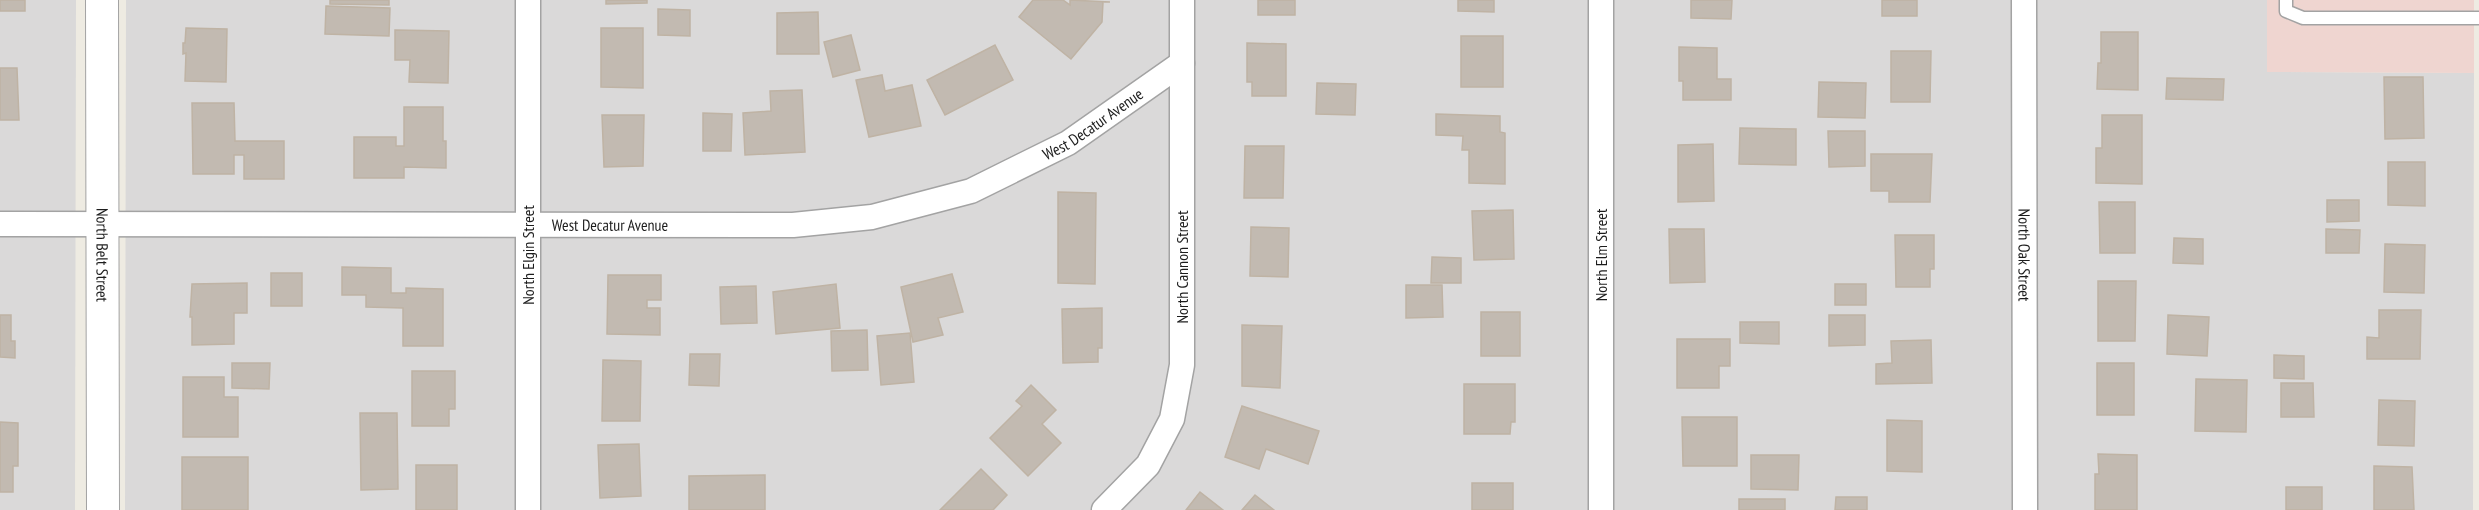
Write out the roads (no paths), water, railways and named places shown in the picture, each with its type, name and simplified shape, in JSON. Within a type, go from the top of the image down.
[{"type":"street","name":"North Belt Street","points":[[102,0],[103,510]]},
{"type":"street","name":"North Elgin Street","points":[[528,0],[528,510]]},
{"type":"street","name":"North Cannon Street","points":[[1104,510],[1148,465],[1172,419],[1182,365],[1182,0]]},
{"type":"street","name":"North Elm Street","points":[[1601,0],[1601,510]]},
{"type":"street","name":"North Oak Street","points":[[2024,0],[2025,510]]},
{"type":"street","name":"West Decatur Avenue","points":[[0,224],[793,225],[872,217],[980,187],[1068,143],[1182,63]]},
{"type":"lane","points":[[2286,0],[2286,11],[2303,18],[2479,18]]}]
